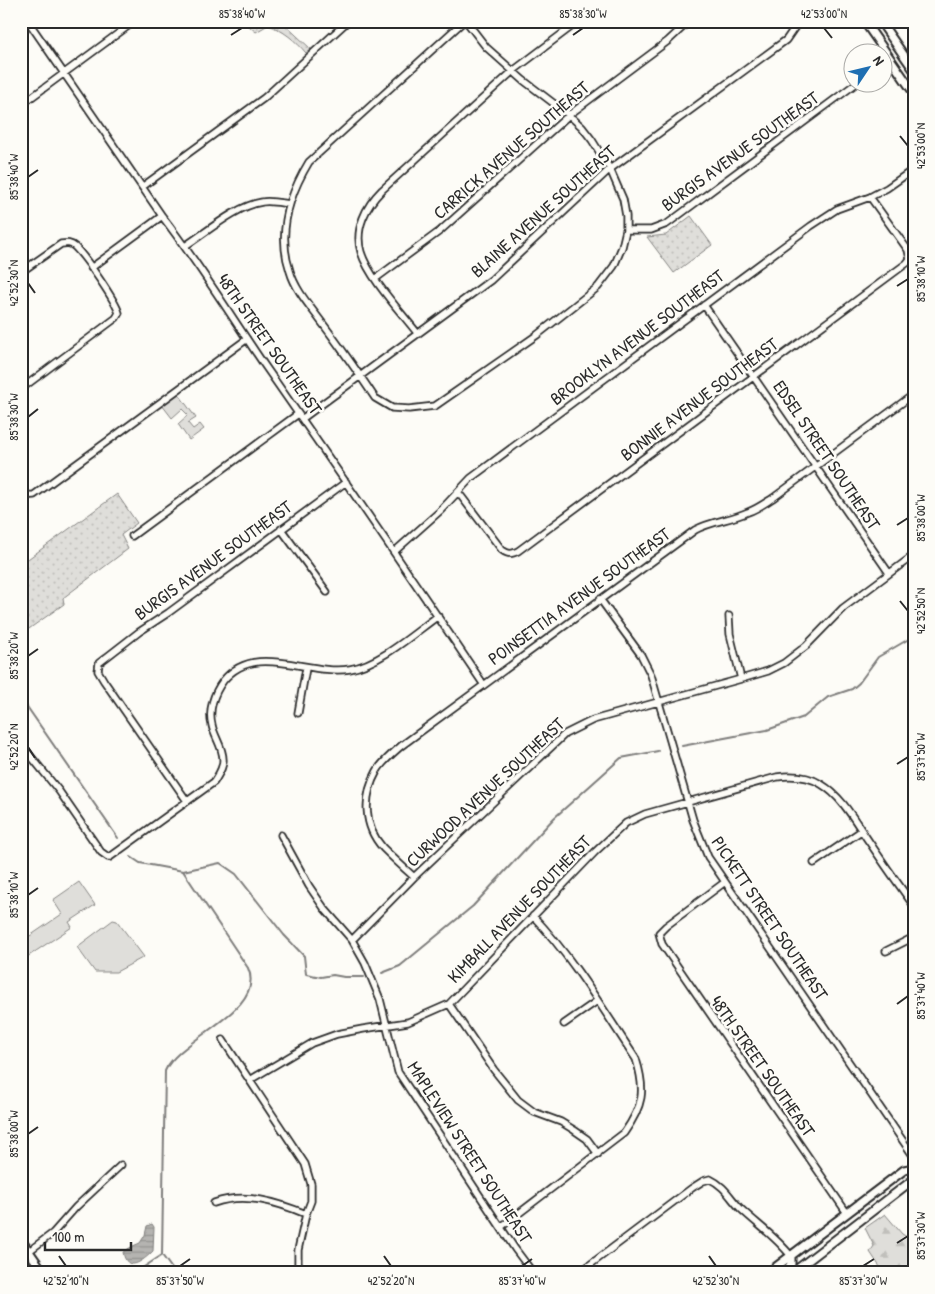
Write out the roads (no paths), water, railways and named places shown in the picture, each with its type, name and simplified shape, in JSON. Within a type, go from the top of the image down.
[{"type":"main road","points":[[864,21],[878,42]]},
{"type":"main road","points":[[880,21],[913,70]]},
{"type":"main road","points":[[892,59],[900,60],[913,70]]},
{"type":"main road","points":[[892,62],[914,93]]},
{"type":"main road","points":[[768,1273],[904,1170],[914,1168]]},
{"type":"main road","points":[[792,1273],[914,1179]]},
{"type":"main road","points":[[21,1240],[44,1273]]},
{"type":"main road","points":[[785,1273],[791,1264],[791,1256]]},
{"type":"street","name":"48TH STREET SOUTHEAST","points":[[28,21],[162,216],[185,246],[484,685]]},
{"type":"street","points":[[21,105],[135,21]]},
{"type":"street","points":[[142,187],[264,98],[348,21]]},
{"type":"street","points":[[465,21],[486,47],[582,127],[610,169],[622,199],[626,216],[626,230],[622,247],[614,266],[598,287],[537,335],[435,406],[409,409],[392,408],[375,398],[301,293],[291,274],[286,254],[285,235],[289,204],[299,178],[309,162],[465,21]]},
{"type":"street","points":[[418,334],[375,279],[361,251],[361,222],[366,210],[372,200],[513,71],[579,21]]},
{"type":"street","name":"CARRICK AVENUE SOUTHEAST","points":[[375,279],[440,232],[569,115],[668,41],[682,28],[686,21]]},
{"type":"street","name":"BLAINE AVENUE SOUTHEAST","points":[[132,536],[360,376],[491,280],[610,169],[786,40],[795,27],[796,21]]},
{"type":"street","name":"BURGIS AVENUE SOUTHEAST","points":[[626,230],[652,230],[667,224],[845,92]]},
{"type":"street","name":"BROOKLYN AVENUE SOUTHEAST","points":[[394,552],[440,510],[471,478],[704,304],[826,216],[887,188],[914,169]]},
{"type":"street","name":"BONNIE AVENUE SOUTHEAST","points":[[458,492],[502,550],[507,554],[512,554],[712,409],[754,375],[904,266],[910,259],[908,250],[870,197]]},
{"type":"street","points":[[185,246],[247,207],[263,201],[289,204]]},
{"type":"street","points":[[91,268],[162,216]]},
{"type":"street","points":[[21,272],[61,244],[68,243],[74,246],[91,268],[116,305],[119,313],[116,318],[21,389]]},
{"type":"street","name":"EDSEL STREET SOUTHEAST","points":[[704,304],[889,573]]},
{"type":"street","points":[[23,496],[34,495],[247,339]]},
{"type":"street","name":"POINSETTIA AVENUE SOUTHEAST","points":[[414,877],[382,847],[367,818],[369,792],[377,771],[401,746],[695,530],[748,513],[757,508],[914,394]]},
{"type":"street","name":"BURGIS AVENUE SOUTHEAST","points":[[187,801],[104,681],[98,671],[99,663],[346,482]]},
{"type":"street","points":[[281,529],[327,592]]},
{"type":"street","name":"CURWOOD AVENUE SOUTHEAST","points":[[352,940],[414,877],[565,734],[593,720],[768,671],[796,655],[843,608],[914,555]]},
{"type":"street","name":"PICKETT STREET SOUTHEAST","points":[[600,599],[641,655],[651,675],[660,701],[687,802],[702,846],[914,1157]]},
{"type":"street","points":[[21,744],[59,791],[101,852],[108,857],[115,855],[214,782],[221,770],[223,761],[221,747],[212,724],[211,706],[216,691],[223,681],[242,666],[262,661],[306,668],[350,669],[368,664],[438,616]]},
{"type":"street","points":[[729,616],[730,634],[741,679]]},
{"type":"street","points":[[298,713],[306,668]]},
{"type":"street","name":"KIMBALL AVENUE SOUTHEAST","points":[[250,1080],[312,1043],[337,1034],[408,1022],[449,1004],[595,852],[626,823],[646,814],[777,777],[797,776],[815,781],[829,790],[839,799],[861,831]]},
{"type":"street","points":[[814,863],[861,831],[914,906]]},
{"type":"street","name":"MAPLEVIEW STREET SOUTHEAST","points":[[281,835],[309,886],[324,908],[352,940],[374,981],[398,1072],[500,1227],[533,1273]]},
{"type":"street","name":"48TH STREET SOUTHEAST","points":[[725,882],[659,933],[665,951],[847,1213]]},
{"type":"street","points":[[500,1227],[624,1133],[637,1115],[642,1096],[642,1077],[636,1059],[549,933],[533,916]]},
{"type":"street","points":[[886,951],[914,936]]},
{"type":"street","points":[[564,1024],[597,1001]]},
{"type":"street","points":[[449,1004],[494,1070],[518,1100],[534,1112],[561,1122],[574,1130],[587,1139],[598,1154]]},
{"type":"street","points":[[223,1040],[305,1164],[311,1184],[311,1201],[298,1250],[298,1273]]},
{"type":"street","points":[[29,1251],[53,1233],[76,1207],[121,1165]]},
{"type":"street","points":[[579,1273],[692,1188],[710,1179],[724,1188],[740,1208],[773,1236],[791,1256]]},
{"type":"street","points":[[214,1204],[223,1200],[258,1199],[285,1205],[306,1214]]},
{"type":"waterway","points":[[682,746],[767,730],[804,717],[828,697],[852,689],[859,683],[878,657],[914,636]]},
{"type":"waterway","points":[[21,698],[118,838]]},
{"type":"waterway","points":[[382,973],[400,966],[473,906],[554,818],[621,758],[658,751]]},
{"type":"waterway","points":[[131,857],[140,863],[183,871],[220,863],[236,874],[284,935],[304,956],[306,974],[321,977],[333,975],[364,977]]},
{"type":"waterway","points":[[175,1273],[162,1255],[165,1071],[173,1059],[234,1010],[245,997],[250,983],[248,968],[183,871]]},
{"type":"waterway","points":[[135,1273],[162,1255]]}]
